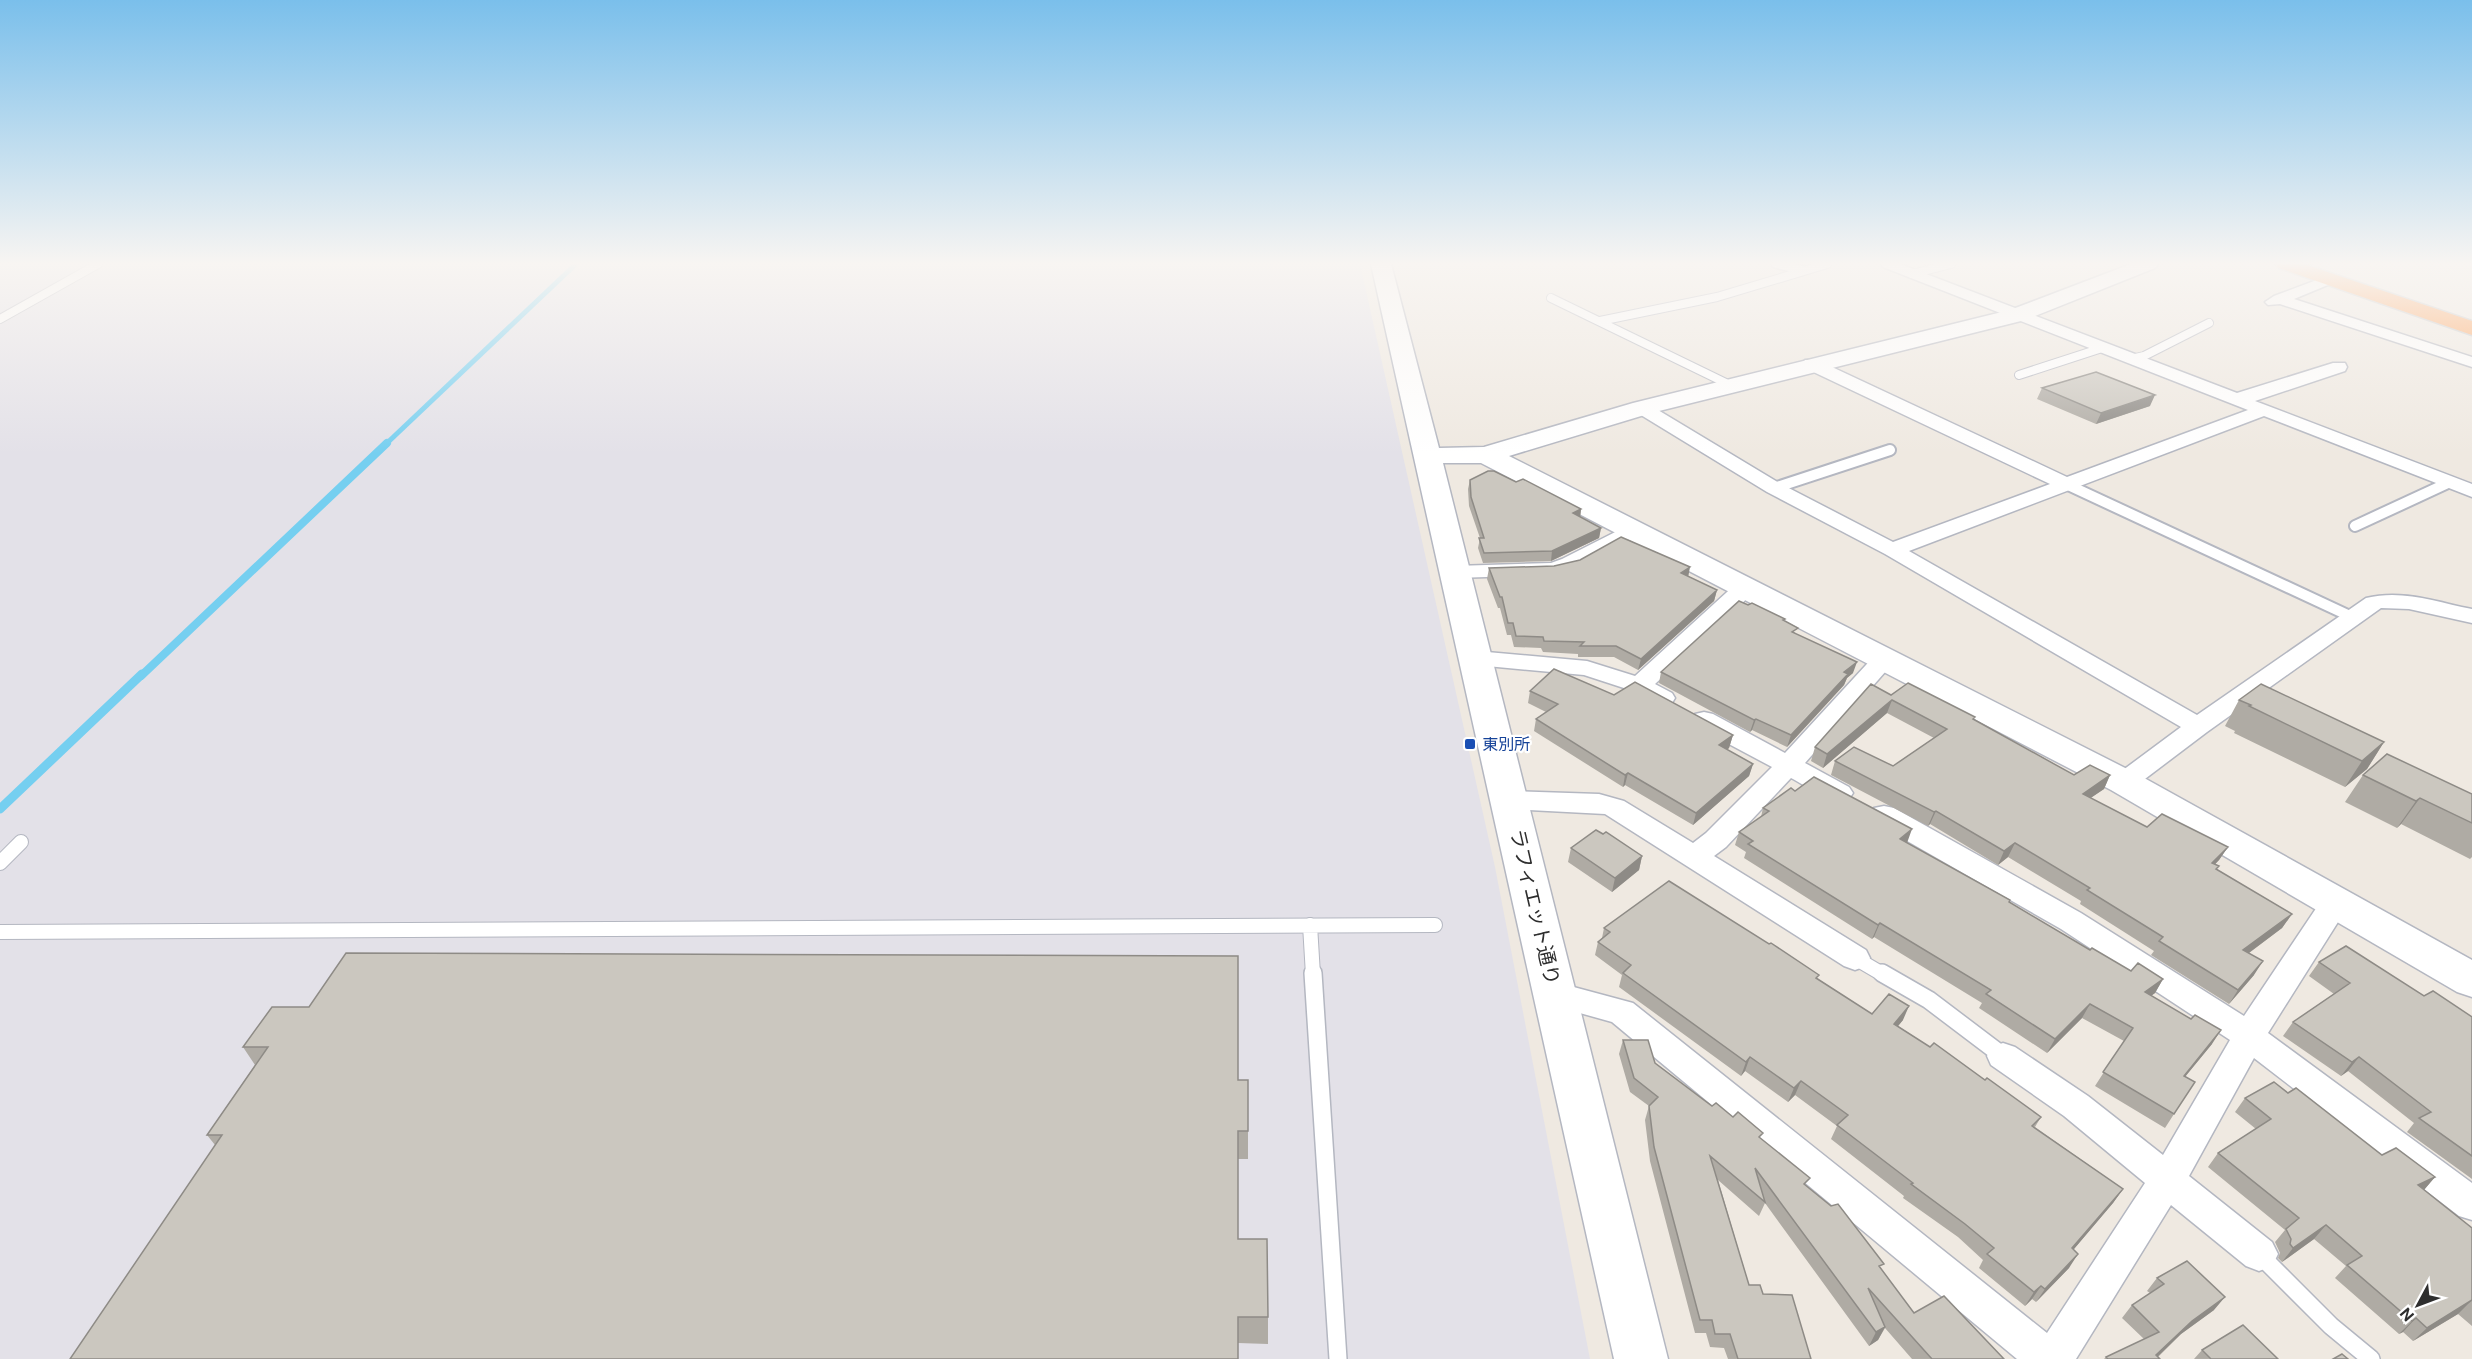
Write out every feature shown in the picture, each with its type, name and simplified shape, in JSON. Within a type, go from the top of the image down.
[{"type":"street","name":"ラフィエット通り","points":[[1396,327],[1641,1359]]},
{"type":"street","points":[[1426,456],[1486,455],[1642,408],[1965,327]]},
{"type":"street","points":[[2049,327],[2472,491]]},
{"type":"street","points":[[2357,327],[2472,362]]},
{"type":"street","points":[[1811,364],[2066,484]]},
{"type":"street","points":[[2235,399],[2249,397],[2339,367]]},
{"type":"street","points":[[1642,408],[1774,488],[1892,550],[2198,726]]},
{"type":"street","points":[[1892,550],[2264,410]]},
{"type":"street","points":[[1486,455],[2124,782],[2472,980]]},
{"type":"street","points":[[1455,572],[1552,569],[1570,564],[1633,529]]},
{"type":"street","points":[[1640,685],[1746,587]]},
{"type":"street","points":[[2124,782],[2198,726],[2352,617],[2383,600],[2472,616]]},
{"type":"street","points":[[1476,658],[1587,668],[1640,685],[1788,766],[1901,824],[2071,921],[2249,1036],[2472,1204]]},
{"type":"street","points":[[1694,857],[1716,840],[1788,766],[1884,658]]},
{"type":"street","points":[[1510,800],[1599,803],[1614,807],[1855,958]]},
{"type":"street","points":[[2053,1359],[2168,1179],[2249,1036],[2335,903]]},
{"type":"street","points":[[1555,994],[1622,1012],[2048,1359]]},
{"type":"street","points":[[2003,1056],[2076,1106],[2259,1254]]},
{"type":"lane","points":[[1613,327],[1730,385]]},
{"type":"lane","points":[[2131,359],[2144,356],[2201,327]]},
{"type":"lane","points":[[2019,375],[2102,348]]},
{"type":"lane","points":[[1774,488],[1890,450]]},
{"type":"lane","points":[[2355,526],[2450,482]]},
{"type":"lane","points":[[2066,484],[2352,617]]},
{"type":"lane","points":[[0,863],[21,842]]},
{"type":"lane","points":[[1310,925],[1338,1359]]},
{"type":"lane","points":[[0,932],[1435,925]]},
{"type":"lane","points":[[1855,958],[1929,1000],[2003,1056]]},
{"type":"lane","points":[[2259,1254],[2331,1326],[2371,1359]]},
{"type":"shaded area","points":[[0,327],[1374,327],[1495,867],[1590,1359],[0,1359]]},
{"type":"building","points":[[2096,372],[2155,395],[2101,413],[2042,388]]},
{"type":"building","points":[[1488,471],[1494,471],[1516,482],[1523,479],[1581,509],[1573,513],[1601,528],[1552,551],[1484,553],[1479,538],[1484,538],[1471,497],[1470,480]]},
{"type":"building","points":[[1621,537],[1690,567],[1681,573],[1717,590],[1641,659],[1616,646],[1580,646],[1584,642],[1544,641],[1543,637],[1516,636],[1513,623],[1508,623],[1502,597],[1500,597],[1489,568],[1554,566],[1580,560]]},
{"type":"building","points":[[1739,601],[1748,605],[1752,603],[1785,619],[1783,620],[1798,628],[1792,632],[1857,662],[1844,672],[1848,674],[1791,735],[1754,720],[1661,672]]},
{"type":"building","points":[[1554,669],[1614,695],[1635,682],[1733,735],[1719,745],[1753,764],[1696,813],[1628,773],[1625,775],[1536,719],[1558,704],[1530,691]]},
{"type":"building","points":[[1908,683],[1975,717],[1973,719],[2074,775],[2090,765],[2110,775],[2083,794],[2147,827],[2162,814],[2228,847],[2212,863],[2219,866],[2216,869],[2292,914],[2243,950],[2263,961],[2238,990],[2159,941],[2163,937],[2087,890],[2090,888],[2015,843],[2004,851],[1936,811],[1835,761],[1854,747],[1893,766],[1947,729],[1892,700],[1827,754],[1815,747],[1871,684],[1891,695]]},
{"type":"building","points":[[2261,684],[2384,742],[2362,761],[2239,700]]},
{"type":"building","points":[[2387,754],[2472,794],[2472,823],[2420,798],[2416,801],[2363,775]]},
{"type":"building","points":[[1814,777],[1912,829],[1900,839],[2010,900],[2009,902],[2090,950],[2092,948],[2131,971],[2138,963],[2163,979],[2145,992],[2191,1019],[2195,1015],[2221,1030],[2184,1076],[2195,1082],[2174,1114],[2103,1072],[2133,1028],[2090,1004],[2055,1039],[1986,994],[1991,990],[1880,923],[1878,925],[1748,844],[1753,841],[1739,832],[1769,811],[1763,808],[1791,788],[1795,791]]},
{"type":"building","points":[[1596,830],[1603,834],[1606,832],[1642,856],[1615,878],[1571,848]]},
{"type":"building","points":[[1669,881],[1769,944],[1771,943],[1819,975],[1816,978],[1872,1014],[1889,994],[1909,1006],[1894,1024],[1930,1047],[1934,1043],[1985,1080],[1987,1078],[2041,1117],[2032,1126],[2123,1189],[2072,1248],[2078,1254],[2045,1289],[2041,1286],[2034,1292],[1987,1254],[1994,1248],[1837,1125],[1848,1115],[1801,1081],[1794,1088],[1750,1057],[1746,1062],[1623,973],[1631,965],[1598,942],[1610,932],[1604,928]]},
{"type":"building","points":[[2346,946],[2424,996],[2433,991],[2472,1017],[2472,1156],[2419,1118],[2431,1112],[2359,1057],[2352,1062],[2293,1022],[2350,983],[2319,962]]},
{"type":"building","points":[[346,953],[1238,956],[1238,1080],[1248,1080],[1248,1131],[1238,1131],[1238,1239],[1267,1239],[1268,1317],[1238,1317],[1238,1359],[70,1359],[222,1135],[207,1135],[268,1047],[243,1047],[272,1007],[309,1007]]},
{"type":"building","points":[[1623,1040],[1648,1040],[1655,1063],[1712,1106],[1716,1103],[1733,1117],[1738,1112],[1763,1133],[1759,1137],[1810,1178],[1804,1184],[1831,1206],[1838,1204],[1884,1264],[1879,1266],[1914,1313],[1944,1296],[2004,1359],[1932,1359],[1868,1288],[1885,1327],[1876,1332],[1755,1168],[1765,1202],[1710,1156],[1749,1285],[1760,1285],[1763,1294],[1792,1295],[1811,1359],[1738,1359],[1730,1334],[1715,1334],[1712,1320],[1700,1320],[1654,1147],[1649,1106],[1658,1097],[1634,1078]]},
{"type":"building","points":[[2274,1082],[2288,1093],[2296,1088],[2382,1155],[2396,1148],[2435,1177],[2418,1185],[2472,1228],[2472,1300],[2427,1328],[2416,1318],[2412,1321],[2347,1265],[2362,1256],[2326,1225],[2293,1248],[2286,1229],[2299,1218],[2218,1153],[2271,1119],[2245,1098]]},
{"type":"building","points":[[2187,1261],[2225,1297],[2192,1321],[2156,1355],[2160,1359],[2108,1359],[2106,1357],[2159,1332],[2132,1305],[2164,1284],[2157,1278]]},
{"type":"building","points":[[2243,1325],[2278,1359],[2211,1359],[2202,1350]]},
{"type":"building","points":[[2342,1354],[2348,1359],[2333,1359]]},
{"type":"waterway","points":[[386,444],[509,327]]},
{"type":"waterway","points":[[141,676],[387,443]]},
{"type":"waterway","points":[[0,809],[142,674]]},
{"type":"place","name":"東別所","points":[[1470,744]]}]
